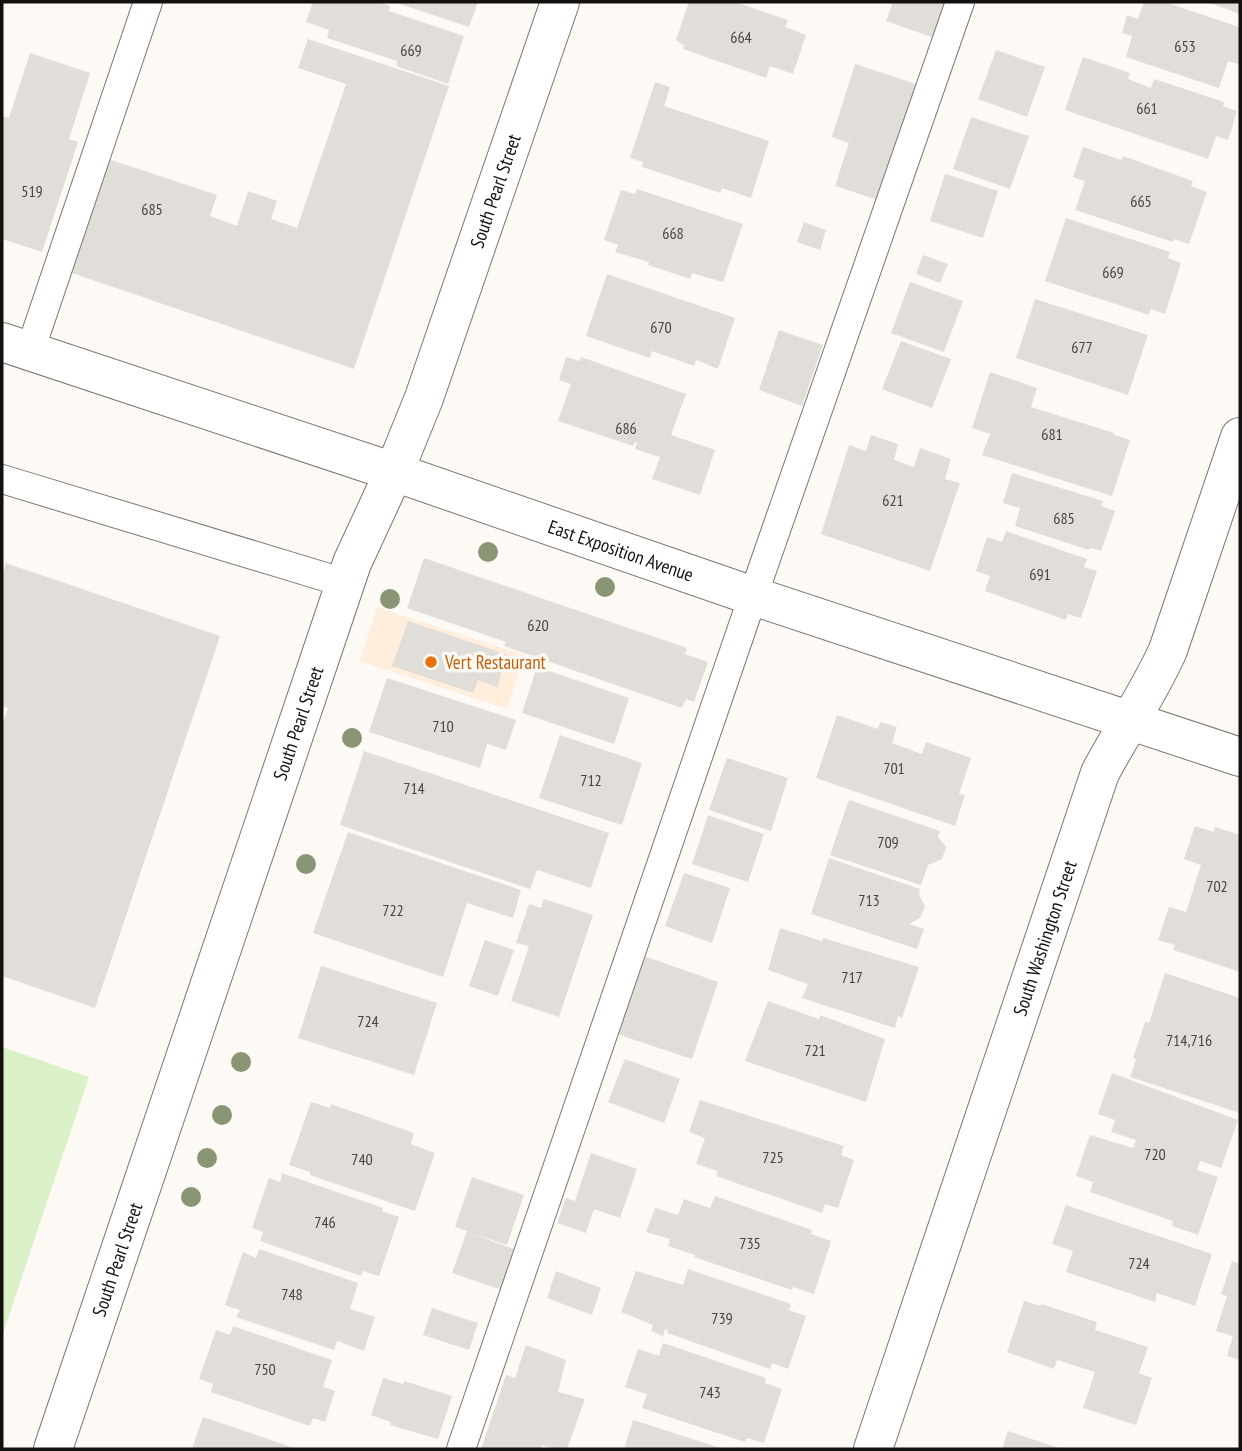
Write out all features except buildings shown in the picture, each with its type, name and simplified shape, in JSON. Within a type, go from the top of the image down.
[{"type":"street","name":"South Pearl Street","points":[[53,1449],[352,563],[424,398],[560,2]]},
{"type":"street","name":"East Exposition Avenue","points":[[16,346],[1240,757]]},
{"type":"street","name":"South Washington Street","points":[[873,1449],[1101,773],[1168,650],[1240,437]]},
{"type":"lane","points":[[16,346],[148,2]]},
{"type":"lane","points":[[461,1449],[960,2]]},
{"type":"lane","points":[[2,479],[345,583]]},
{"type":"shaded area","points":[[377,607],[524,655],[507,709],[360,661]]},
{"type":"green space","points":[[2,1047],[89,1077],[2,1336]]},
{"type":"place","name":"Vert Restaurant","points":[[431,662]]}]
